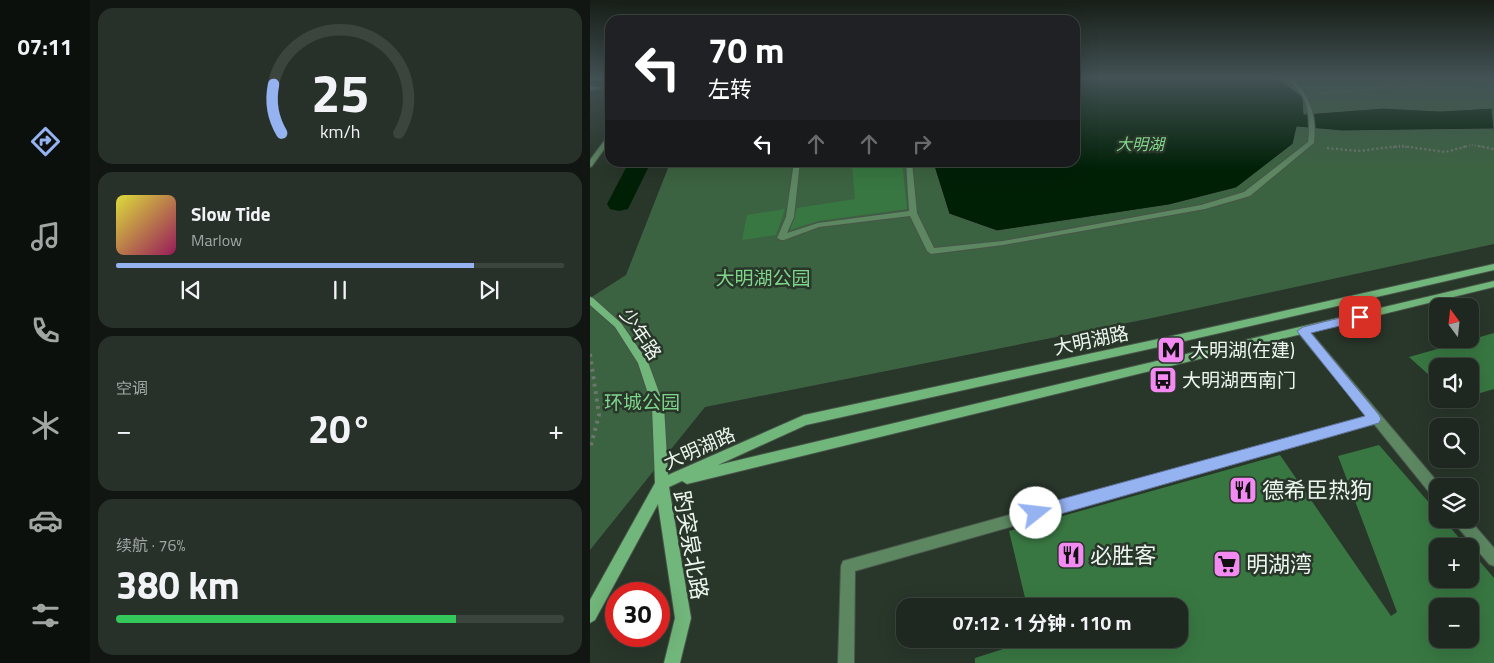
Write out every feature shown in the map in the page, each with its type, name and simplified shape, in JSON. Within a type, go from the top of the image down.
[{"type":"main road","name":"大明湖路","points":[[662,484],[804,420],[1163,342],[1494,266]]},
{"type":"main road","name":"大明湖路","points":[[662,484],[1494,284]]},
{"type":"main road","name":"少年路","points":[[590,300],[618,325],[643,362],[658,406],[662,484]]},
{"type":"main road","name":"趵突泉北路","points":[[590,615],[662,484]]},
{"type":"main road","name":"趵突泉北路","points":[[662,484],[683,618],[672,663]]},
{"type":"street","points":[[909,167],[914,213],[931,251],[1003,243],[1202,207],[1247,194],[1311,143],[1311,109]]},
{"type":"street","points":[[590,166],[605,144]]},
{"type":"street","points":[[796,167],[790,217],[781,238],[818,225],[914,213]]},
{"type":"street","points":[[1303,331],[1429,482]]},
{"type":"street","points":[[846,663],[848,566],[1375,419]]},
{"type":"street","points":[[1468,528],[1494,559]]},
{"type":"path","points":[[1307,146],[1358,151],[1401,146],[1445,152],[1472,145],[1494,149]]},
{"type":"path","points":[[590,354],[599,414],[590,448]]},
{"type":"green space","name":"大明湖公园","points":[[1080,109],[1494,109],[1494,244],[1152,318],[705,407],[590,550],[590,298],[626,275],[668,167],[1080,167]]},
{"type":"water","name":"大明湖","points":[[1080,109],[1304,109],[1304,114],[1371,109],[1440,111],[1492,109],[1494,129],[1342,131],[1297,127],[1293,144],[1236,188],[1169,205],[997,231],[949,214],[934,167],[1080,167]]},
{"type":"building","points":[[852,167],[903,167],[907,209],[818,221],[790,230],[797,208],[855,199]]},
{"type":"building","points":[[785,209],[776,235],[742,240],[747,215]]},
{"type":"building","points":[[1494,333],[1494,389],[1479,393],[1479,358],[1429,358],[1429,375],[1409,357],[1441,348],[1479,348],[1479,337]]},
{"type":"building","name":"明湖湾","points":[[1379,445],[1429,503],[1429,528],[1451,528],[1459,538],[1429,538],[1429,588],[1479,588],[1479,560],[1494,578],[1494,663],[975,663],[975,658],[1006,648],[1188,648],[1188,598],[1025,598],[1009,531],[1280,455],[1391,616],[1397,612],[1338,456]]},
{"type":"waterway","points":[[619,204],[638,167]]},
{"type":"place","name":"大明湖(在建)","points":[[1171,350]]},
{"type":"place","name":"大明湖西南门","points":[[1163,380]]},
{"type":"place","name":"德希臣热狗","points":[[1243,490]]},
{"type":"place","name":"必胜客","points":[[1071,555]]},
{"type":"place","name":"明湖湾","points":[[1227,564]]},
{"type":"route","points":[[1036,513],[1375,419],[1303,331],[1360,317]]},
{"type":"park label","name":"环城公园","points":[[642,402]]}]
